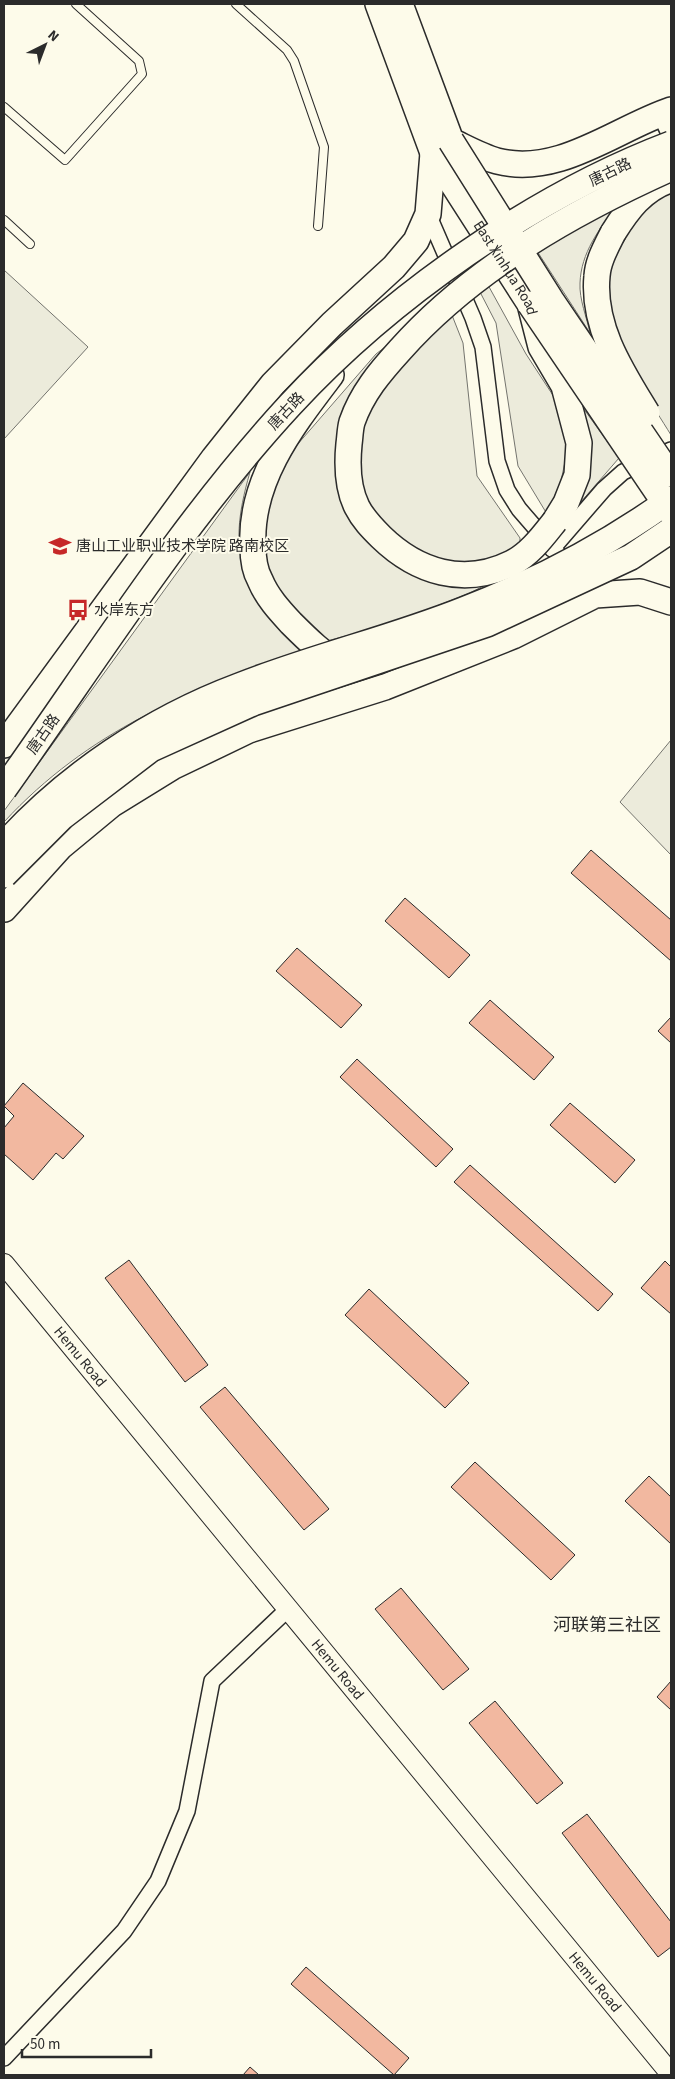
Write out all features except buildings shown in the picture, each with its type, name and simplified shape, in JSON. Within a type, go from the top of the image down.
[{"type":"main road","name":"East Xinhua Road","points":[[378,4],[442,147],[530,304],[671,512]]},
{"type":"main road","name":"East Xinhua Road","points":[[400,4],[442,147],[671,467]]},
{"type":"main road","points":[[4,745],[214,458],[273,384],[332,324],[394,267],[416,241],[428,214],[442,147],[497,161],[530,166],[559,159],[666,112]]},
{"type":"main road","name":"唐古路","points":[[4,789],[162,566],[231,473],[291,404],[359,339],[430,281],[524,218],[610,170],[671,144]]},
{"type":"main road","points":[[530,304],[541,347],[564,386],[579,443],[577,475],[566,503],[555,521],[536,544],[512,563],[469,574],[436,572],[417,565],[398,553],[369,526],[357,507],[350,481],[348,457],[352,424],[364,396],[378,375],[434,314],[480,278],[546,232],[628,187],[671,168]]},
{"type":"main road","points":[[671,179],[642,194],[626,211],[602,256],[596,275],[597,296],[604,328],[616,361],[655,427],[671,467]]},
{"type":"main road","points":[[359,339],[298,419],[272,461],[258,496],[252,528],[253,555],[259,580],[275,606],[301,633],[337,663],[385,687]]},
{"type":"main road","points":[[4,845],[22,825],[89,767],[162,722],[238,686],[464,610],[571,561],[610,540],[671,499]]},
{"type":"main road","points":[[4,875],[62,817],[151,749],[253,703],[487,624],[631,557],[671,530]]},
{"type":"main road","points":[[4,909],[60,847],[112,804],[172,766],[249,730],[385,687],[513,636],[595,595],[640,592],[671,602]]},
{"type":"street","points":[[666,112],[671,138]]},
{"type":"street","points":[[428,214],[473,318],[483,347],[497,461],[507,490],[552,549],[595,595]]},
{"type":"street","points":[[552,549],[604,489],[623,472],[671,467]]},
{"type":"street","name":"Hemu Road","points":[[4,1264],[671,2074]]},
{"type":"street","points":[[4,2058],[124,1931],[158,1881],[187,1811],[212,1681],[288,1609]]},
{"type":"lane","points":[[4,106],[65,160],[142,74],[139,61],[76,4]]},
{"type":"lane","points":[[236,4],[286,50],[294,61],[324,147],[318,226]]},
{"type":"lane","points":[[4,220],[30,244]]},
{"type":"shaded area","points":[[671,188],[671,435],[628,363],[617,337],[610,311],[608,284],[613,258],[625,231],[635,215],[645,203]]},
{"type":"shaded area","points":[[617,206],[592,242],[581,272],[581,295],[590,333],[537,251]]},
{"type":"shaded area","points":[[4,270],[88,347],[4,439]]},
{"type":"shaded area","points":[[488,285],[526,354],[558,403],[570,438],[561,481],[547,514],[518,466],[496,323],[480,292]]},
{"type":"shaded area","points":[[446,300],[463,343],[477,476],[520,538],[519,567],[470,593],[391,624],[323,642],[282,600],[260,559],[264,501],[290,453],[376,354]]},
{"type":"shaded area","points":[[581,405],[619,458],[580,503],[590,466]]},
{"type":"shaded area","points":[[250,472],[242,503],[239,528],[240,550],[245,570],[266,607],[302,650],[219,681],[180,698],[105,738],[70,762],[36,790],[4,822],[4,811]]},
{"type":"shaded area","points":[[671,740],[671,855],[620,802]]},
{"type":"place","name":"唐山工业职业技术学院 路南校区","points":[[60,546]]},
{"type":"place","name":"水岸东方","points":[[78,610]]},
{"type":"district","name":"河联第三社区","points":[[607,1625]]}]
